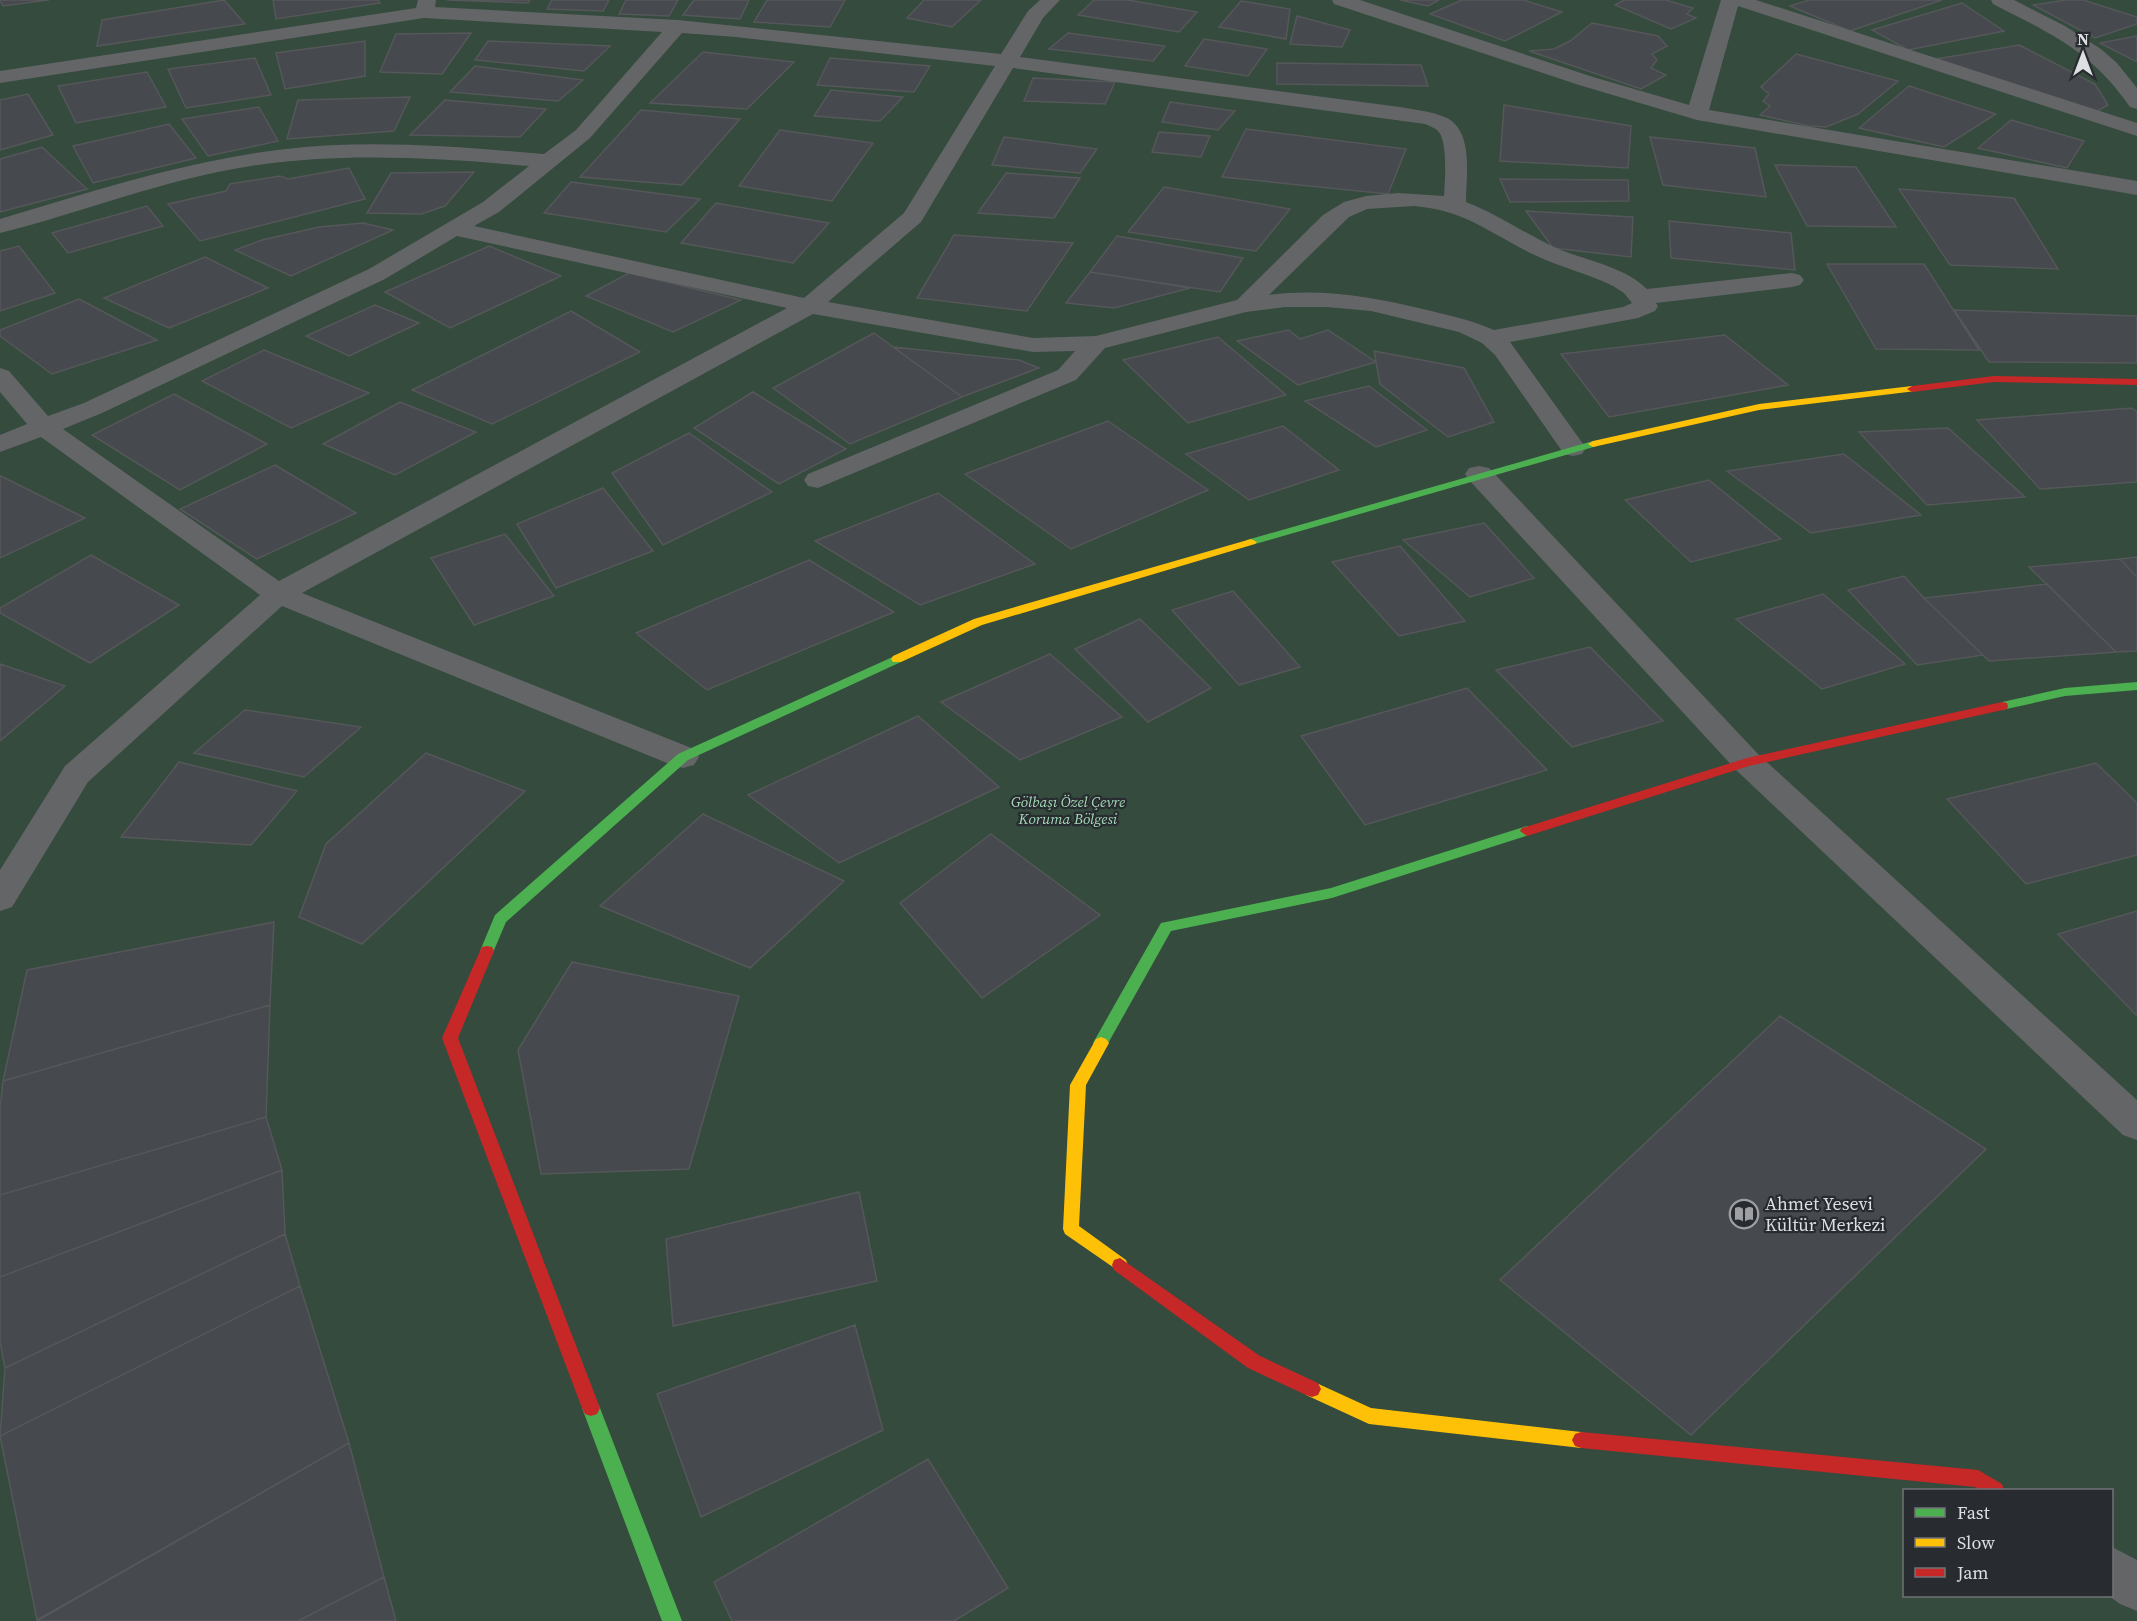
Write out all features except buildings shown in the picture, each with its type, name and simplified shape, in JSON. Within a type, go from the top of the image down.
[{"type":"street","points":[[0,898],[76,774],[278,594],[809,306],[913,217],[1035,15],[1051,0]]},
{"type":"street","points":[[1341,0],[1586,81],[1697,114],[2137,188]]},
{"type":"street","points":[[1697,114],[1730,0]]},
{"type":"street","points":[[1737,0],[2137,130]]},
{"type":"street","points":[[2000,0],[2099,55],[2126,83],[2137,103]]},
{"type":"street","points":[[0,77],[426,6],[678,26],[1007,61],[1400,113],[1436,121],[1448,129],[1453,139],[1455,205]]},
{"type":"street","points":[[0,444],[93,408],[376,274],[491,207],[583,134],[678,26]]},
{"type":"street","points":[[0,226],[195,172],[250,160],[292,155],[349,151],[438,153],[549,161]]},
{"type":"street","points":[[1246,305],[1287,260],[1341,212],[1390,200],[1413,199],[1455,205],[1491,220],[1557,256],[1628,285],[1643,297],[1646,306],[1629,313],[1491,338]]},
{"type":"street","points":[[455,229],[809,306],[1033,345],[1096,343],[1246,305],[1285,300],[1327,300],[1371,304],[1467,327],[1491,338],[1504,350],[1573,448]]},
{"type":"street","points":[[1643,297],[1792,280]]},
{"type":"street","points":[[818,480],[1067,375],[1096,343]]},
{"type":"street","points":[[0,376],[44,427],[278,594],[683,757]]},
{"type":"street","points":[[672,1621],[450,1038],[500,919],[683,757],[978,622],[1573,448],[1759,407],[1994,379],[2137,382]]},
{"type":"street","points":[[1479,474],[1747,762],[2137,1124]]},
{"type":"street","points":[[1992,1489],[1978,1479],[1719,1455],[1369,1416],[1254,1362],[1071,1228],[1078,1085],[1166,927],[1332,892],[1747,762],[2065,692],[2137,686]]},
{"type":"street","points":[[2113,1571],[2137,1588]]},
{"type":"green space","name":"Gölbaşı Özel Çevre Koruma Bölgesi","points":[[0,0],[2137,0],[2137,1621],[0,1621]]},
{"type":"traffic: fast","points":[[1251,542],[1593,444]]},
{"type":"traffic: fast","points":[[487,951],[500,919],[683,757],[897,659]]},
{"type":"traffic: fast","points":[[2002,706],[2065,692],[2137,686]]},
{"type":"traffic: fast","points":[[1101,1043],[1166,927],[1332,893],[1527,831]]},
{"type":"traffic: fast","points":[[591,1408],[672,1621]]},
{"type":"traffic: slow","points":[[1593,444],[1759,407],[1912,389]]},
{"type":"traffic: slow","points":[[897,659],[978,622],[1251,542]]},
{"type":"traffic: slow","points":[[1101,1043],[1078,1085],[1071,1229],[1120,1265]]},
{"type":"traffic: slow","points":[[1312,1389],[1369,1416],[1581,1440]]},
{"type":"traffic: jam","points":[[1912,389],[1994,379],[2137,382]]},
{"type":"traffic: jam","points":[[1527,831],[1747,762],[2002,706]]},
{"type":"traffic: jam","points":[[487,951],[450,1038],[591,1408]]},
{"type":"traffic: jam","points":[[1120,1265],[1254,1362],[1312,1389]]},
{"type":"traffic: jam","points":[[1581,1440],[1978,1479],[1993,1489]]},
{"type":"place","name":"Ahmet Yesevi Kültür Merkezi","points":[[1744,1214]]}]
